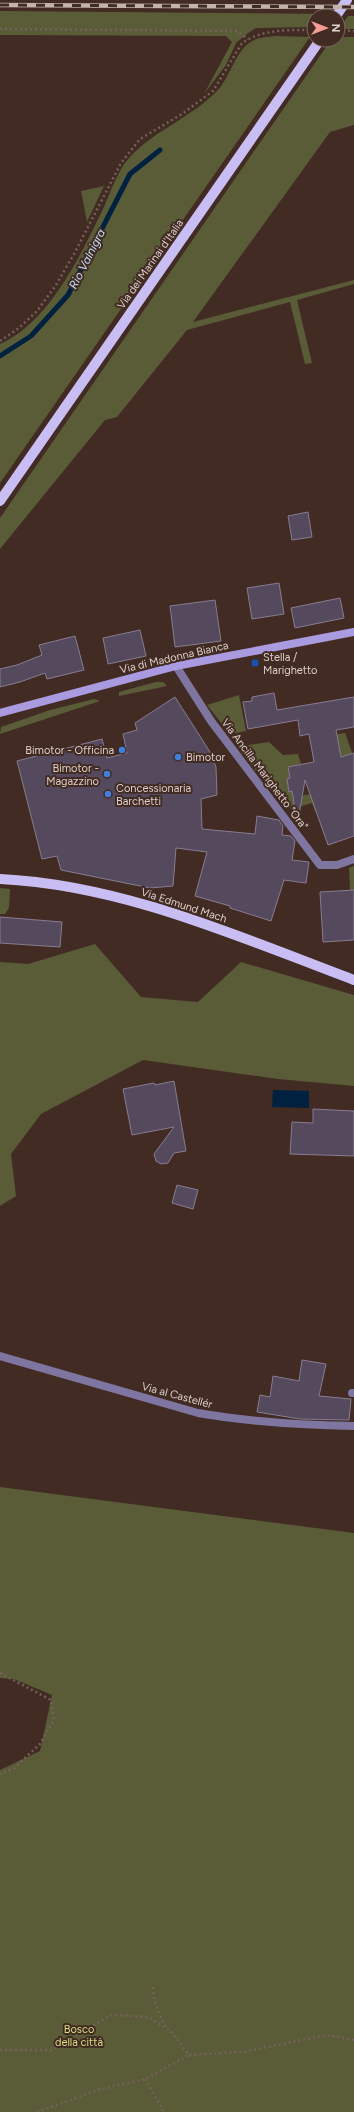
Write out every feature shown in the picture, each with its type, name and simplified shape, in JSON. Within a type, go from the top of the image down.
[{"type":"main road","name":"Via dei Marinai d'Italia","points":[[0,501],[314,48]]},
{"type":"main road","name":"Via di Madonna Bianca","points":[[0,713],[176,666],[354,632]]},
{"type":"main road","name":"Via Edmund Mach","points":[[0,879],[63,885],[160,908],[354,980]]},
{"type":"street","name":"Via Ancilla Marighetto \"Ora\"","points":[[176,666],[211,721],[320,865],[337,865],[354,859]]},
{"type":"street","name":"Via al Castellér","points":[[0,1356],[198,1413],[226,1418],[306,1425],[354,1426]]},
{"type":"path","points":[[0,29],[237,31],[248,39]]},
{"type":"path","points":[[0,341],[19,328],[37,310],[56,285],[74,254],[121,163],[140,139],[182,114],[213,91],[242,43],[248,39],[275,30],[306,30]]},
{"type":"path","points":[[0,1673],[51,1700],[54,1720],[40,1744],[14,1768],[0,1774]]},
{"type":"path","points":[[153,1987],[153,1998],[167,2028]]},
{"type":"path","points":[[0,2050],[52,2050],[112,2015],[148,2017],[171,2031],[189,2055]]},
{"type":"path","points":[[37,2112],[101,2089],[145,2079],[189,2055],[243,2052],[327,2035],[354,2040]]},
{"type":"path","points":[[145,2079],[164,2112]]},
{"type":"green space","points":[[0,11],[306,14],[306,27],[256,28],[248,33],[236,43],[226,65],[204,94],[232,42],[226,36],[0,35]]},
{"type":"green space","points":[[348,16],[354,16],[354,29],[346,29],[346,19]]},
{"type":"green space","points":[[275,36],[306,37],[306,43],[0,483],[0,344],[18,334],[34,320],[62,285],[85,245],[125,163],[146,143],[195,110],[217,91],[242,50],[248,44],[259,38]]},
{"type":"green space","points":[[346,37],[354,37],[354,125],[330,132],[193,322],[354,280],[354,284],[297,300],[312,363],[305,364],[290,302],[187,330],[117,417],[105,420],[0,549],[0,518],[325,48],[346,48]]},
{"type":"green space","points":[[104,186],[87,222],[81,191]]},
{"type":"green space","points":[[156,682],[163,682],[167,686],[119,696],[119,692]]},
{"type":"green space","points":[[239,695],[246,731],[230,734],[207,705]]},
{"type":"green space","points":[[94,699],[100,701],[0,734],[1,727],[50,710]]},
{"type":"green space","points":[[345,733],[354,758],[354,797],[315,811],[312,803],[292,809],[285,807],[240,751],[242,746],[269,742],[283,755],[298,754],[301,764],[288,767],[290,778],[287,779],[289,792],[292,791],[294,797],[323,792],[346,783],[339,750],[314,748],[309,738]]},
{"type":"green space","points":[[354,866],[354,890],[350,890],[349,868]]},
{"type":"green space","points":[[0,888],[10,889],[9,908],[5,914],[0,914]]},
{"type":"green space","points":[[95,944],[141,997],[198,1002],[241,962],[354,995],[354,1086],[278,1079],[143,1060],[41,1114],[11,1154],[16,1196],[0,1206],[0,962],[28,964]]},
{"type":"green space","name":"Bosco della città","points":[[0,1487],[354,1533],[354,2112],[0,2112],[0,1770],[40,1751],[52,1695],[14,1679],[0,1678]]},
{"type":"water","points":[[273,1090],[309,1091],[309,1108],[272,1107]]},
{"type":"building","points":[[308,512],[312,537],[292,540],[288,516]]},
{"type":"building","points":[[279,583],[284,614],[252,619],[247,588]]},
{"type":"building","points":[[340,598],[344,618],[295,628],[291,608]]},
{"type":"building","points":[[215,600],[221,641],[175,647],[170,606]]},
{"type":"building","points":[[140,630],[146,656],[108,664],[103,638]]},
{"type":"building","points":[[75,636],[84,670],[47,679],[45,673],[0,687],[0,669],[17,665],[42,655],[39,645]]},
{"type":"building","points":[[274,693],[277,710],[354,697],[354,727],[336,730],[341,757],[354,753],[354,836],[328,845],[305,780],[299,815],[296,815],[292,791],[289,792],[287,779],[290,778],[288,767],[314,762],[309,734],[300,736],[298,720],[248,729],[243,702],[252,701],[252,697]]},
{"type":"building","points":[[175,697],[210,752],[216,767],[217,795],[201,799],[202,829],[255,834],[257,816],[279,820],[283,826],[282,835],[291,836],[295,841],[292,860],[309,862],[306,883],[284,880],[271,921],[230,908],[230,906],[195,896],[207,852],[176,848],[173,886],[150,888],[61,870],[57,856],[42,859],[17,761],[102,739],[107,758],[127,753],[123,734],[137,730],[135,723]]},
{"type":"building","points":[[354,890],[354,940],[323,942],[320,892]]},
{"type":"building","points":[[0,917],[62,922],[60,947],[0,943]]},
{"type":"building","points":[[174,1081],[186,1151],[174,1153],[168,1163],[161,1164],[156,1161],[154,1154],[174,1127],[132,1135],[123,1089]]},
{"type":"building","points":[[313,1109],[354,1111],[354,1156],[290,1154],[292,1122],[313,1123]]},
{"type":"building","points":[[177,1185],[198,1190],[193,1209],[172,1203]]},
{"type":"building","points":[[302,1360],[326,1364],[319,1396],[351,1399],[349,1420],[300,1419],[257,1412],[260,1395],[270,1397],[273,1376],[299,1381]]},
{"type":"waterway","name":"Rio Valnigra","points":[[0,356],[31,336],[68,295],[130,174],[160,150]]},
{"type":"railway","points":[[0,5],[354,7]]},
{"type":"place","name":"Stella / Marighetto","points":[[255,663]]},
{"type":"place","name":"Bimotor - Officina","points":[[122,750]]},
{"type":"place","name":"Bimotor","points":[[178,757]]},
{"type":"place","name":"Bimotor - Magazzino","points":[[107,774]]},
{"type":"place","name":"Concessionaria Barchetti","points":[[108,794]]}]
